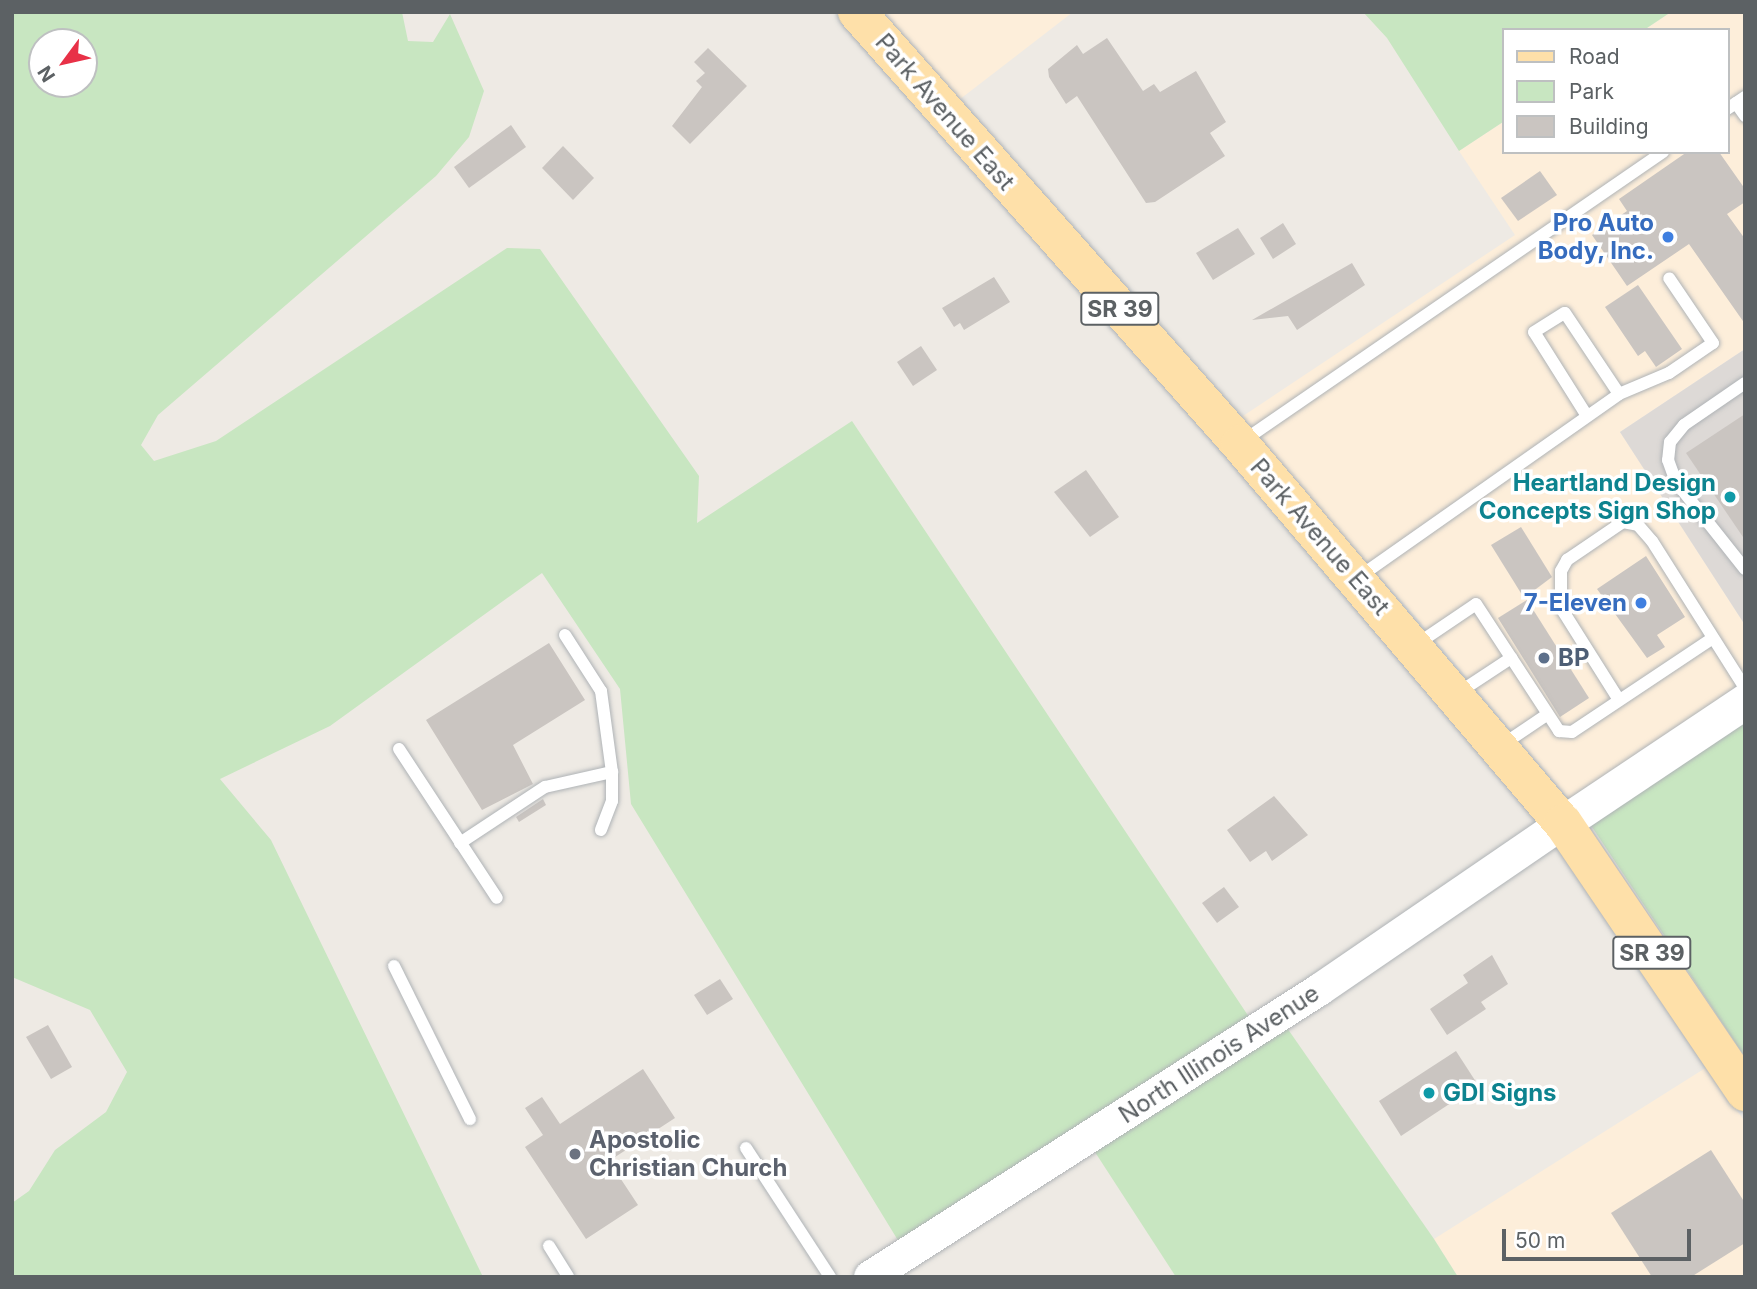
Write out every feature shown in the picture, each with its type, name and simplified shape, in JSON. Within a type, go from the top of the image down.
[{"type":"main road","name":"Park Avenue East","points":[[857,12],[1240,444],[1563,823],[1745,1092]]},
{"type":"main road","points":[[1563,823],[1745,701]]},
{"type":"street","name":"North Illinois Avenue","points":[[870,1277],[1319,990],[1563,823]]},
{"type":"lane","points":[[1736,103],[1745,116]]},
{"type":"lane","points":[[1240,444],[1660,154]]},
{"type":"lane","points":[[1356,579],[1619,394],[1669,373],[1713,343],[1669,278]]},
{"type":"lane","points":[[1587,416],[1534,332],[1565,313],[1619,394]]},
{"type":"lane","points":[[1745,383],[1684,425],[1670,442],[1668,460],[1676,482],[1745,569]]},
{"type":"lane","points":[[1619,700],[1561,608],[1561,571],[1567,560],[1623,522],[1638,525],[1652,541],[1745,688]]},
{"type":"lane","points":[[1413,646],[1476,604],[1559,731],[1572,732],[1713,638]]},
{"type":"lane","points":[[565,635],[601,691],[612,772],[612,801],[601,830]]},
{"type":"lane","points":[[1454,695],[1511,658]]},
{"type":"lane","points":[[1499,747],[1548,714]]},
{"type":"lane","points":[[399,749],[497,898]]},
{"type":"lane","points":[[460,843],[545,787],[612,772]]},
{"type":"lane","points":[[394,966],[470,1119]]},
{"type":"lane","points":[[746,1148],[830,1277]]},
{"type":"lane","points":[[549,1246],[568,1277]]},
{"type":"shaded area","points":[[875,12],[1073,12],[955,103]]},
{"type":"shaded area","points":[[1671,12],[1745,12],[1745,349],[1620,432],[1745,625],[1745,722],[1590,824],[1416,617],[1237,420],[1515,235],[1459,151],[1502,123],[1502,154],[1729,154],[1729,28],[1647,28]]},
{"type":"shaded area","points":[[1745,349],[1745,625],[1620,432]]},
{"type":"shaded area","points":[[1707,1067],[1745,1122],[1745,1277],[1458,1277],[1434,1239]]},
{"type":"green space","points":[[12,12],[402,12],[408,41],[433,42],[450,14],[484,91],[469,137],[436,176],[158,415],[141,445],[154,461],[216,441],[507,248],[540,249],[699,476],[697,523],[852,421],[1249,1017],[899,1242],[631,804],[620,689],[542,573],[330,726],[220,779],[271,840],[483,1277],[12,1277],[12,1203],[29,1191],[55,1150],[106,1112],[127,1072],[90,1010],[12,977]]},
{"type":"green space","points":[[1363,12],[1671,12],[1647,28],[1502,28],[1502,123],[1459,151],[1387,38]]},
{"type":"green space","points":[[1745,722],[1745,1057],[1590,824]]},
{"type":"green space","points":[[1285,1025],[1458,1277],[1176,1277],[1093,1149]]},
{"type":"building","points":[[1107,38],[1143,91],[1154,84],[1160,92],[1196,71],[1226,122],[1210,133],[1225,156],[1155,202],[1146,203],[1077,96],[1066,104],[1049,77],[1048,69],[1077,45],[1083,54]]},
{"type":"building","points":[[708,48],[747,86],[690,144],[672,126],[702,87],[696,81],[705,73],[694,62]]},
{"type":"building","points":[[511,125],[526,147],[469,188],[454,167]]},
{"type":"building","points":[[563,146],[594,178],[573,200],[542,168]]},
{"type":"building","name":"Pro Auto Body, Inc.","points":[[1684,154],[1720,154],[1745,189],[1745,202],[1727,214],[1745,239],[1745,324],[1689,244],[1627,286],[1592,235],[1627,211],[1619,199]]},
{"type":"building","points":[[1540,171],[1557,195],[1518,221],[1501,198]]},
{"type":"building","points":[[1283,223],[1296,244],[1273,259],[1260,238]]},
{"type":"building","points":[[1238,228],[1255,254],[1213,280],[1196,253]]},
{"type":"building","points":[[1352,263],[1365,285],[1297,330],[1288,316],[1252,320]]},
{"type":"building","points":[[994,277],[1010,302],[964,330],[960,323],[954,327],[942,308]]},
{"type":"building","name":"Pro Auto Body, Inc.","points":[[1638,285],[1682,349],[1656,367],[1645,351],[1638,356],[1605,307]]},
{"type":"building","points":[[921,346],[937,370],[913,386],[897,362]]},
{"type":"building","name":"Heartland Design Concepts Sign Shop","points":[[1745,414],[1745,540],[1686,453]]},
{"type":"building","points":[[1086,470],[1119,517],[1090,537],[1054,492]]},
{"type":"building","name":"BP","points":[[1521,527],[1552,577],[1524,598],[1491,545]]},
{"type":"building","name":"7-Eleven","points":[[1646,556],[1685,617],[1657,635],[1665,647],[1647,658],[1597,589]]},
{"type":"building","name":"BP","points":[[1527,600],[1589,698],[1560,717],[1498,618]]},
{"type":"building","points":[[549,643],[585,700],[513,745],[533,784],[482,810],[426,720]]},
{"type":"building","points":[[1274,796],[1308,835],[1272,861],[1266,851],[1250,862],[1227,830]]},
{"type":"building","points":[[543,799],[546,805],[519,822],[516,817]]},
{"type":"building","points":[[1224,887],[1239,907],[1217,923],[1202,903]]},
{"type":"building","points":[[1492,955],[1508,984],[1481,1002],[1486,1009],[1447,1035],[1430,1009],[1468,983],[1463,975]]},
{"type":"building","points":[[720,979],[733,999],[707,1015],[694,995]]},
{"type":"building","points":[[48,1025],[72,1067],[51,1079],[26,1037]]},
{"type":"building","name":"GDI Signs","points":[[1456,1051],[1478,1085],[1401,1136],[1379,1101]]},
{"type":"building","name":"Apostolic Christian Church","points":[[643,1069],[675,1118],[609,1161],[638,1205],[586,1239],[525,1147],[543,1135],[525,1108],[542,1097],[560,1124]]},
{"type":"building","points":[[1711,1150],[1745,1203],[1745,1243],[1691,1277],[1652,1277],[1611,1213]]},
{"type":"place","name":"Pro Auto Body, Inc.","points":[[1668,237]]},
{"type":"place","name":"Heartland Design Concepts Sign Shop","points":[[1730,497]]},
{"type":"place","name":"7-Eleven","points":[[1641,603]]},
{"type":"place","name":"BP","points":[[1544,658]]},
{"type":"place","name":"GDI Signs","points":[[1429,1093]]},
{"type":"place","name":"Apostolic Christian Church","points":[[575,1154]]}]
